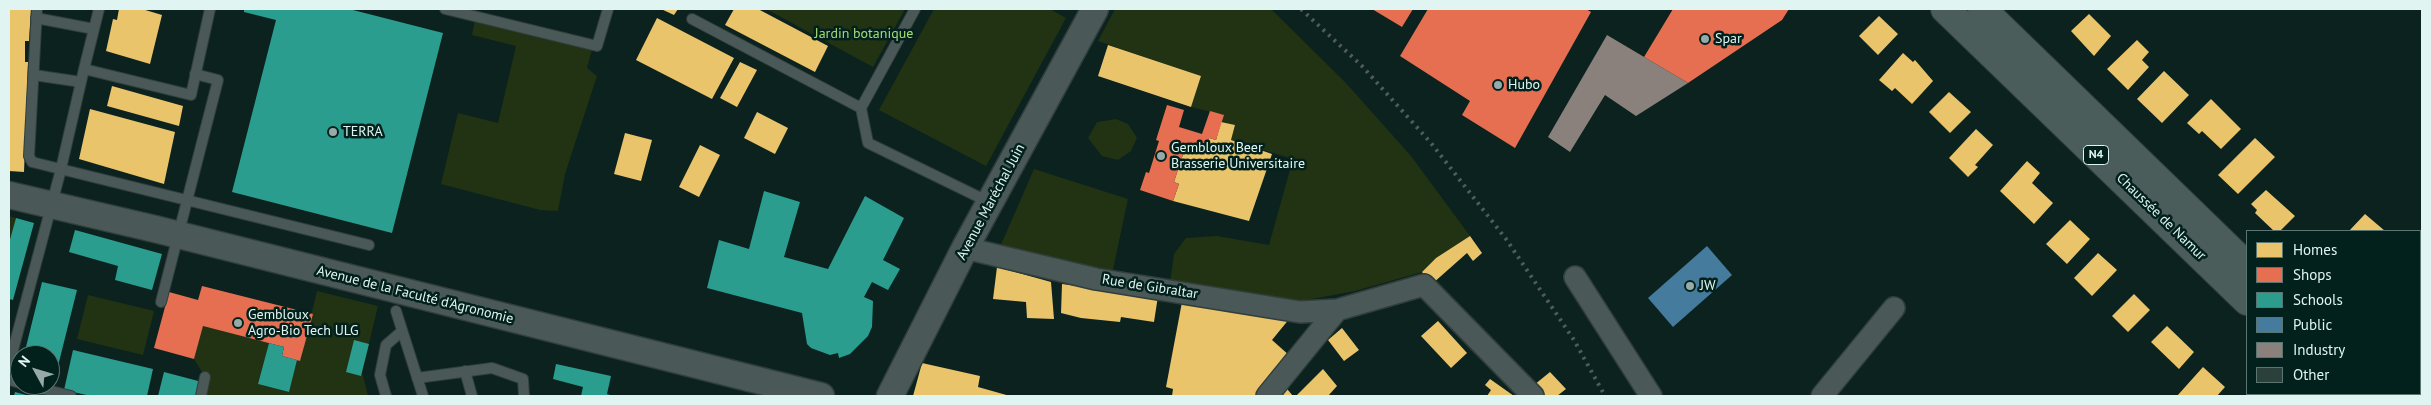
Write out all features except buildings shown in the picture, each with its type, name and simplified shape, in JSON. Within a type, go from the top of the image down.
[{"type":"main road","name":"Chaussée de Namur","points":[[1945,9],[2246,300]]},
{"type":"main road","name":"Chaussée de Namur","points":[[1982,9],[2246,265]]},
{"type":"street","name":"Avenue Maréchal Juin","points":[[890,396],[965,248],[1095,9]]},
{"type":"street","name":"Avenue de la Faculté d'Agronomie","points":[[9,195],[821,396]]},
{"type":"street","name":"Rue de Gibraltar","points":[[965,248],[1096,279],[1300,312],[1337,310],[1424,285],[1533,396]]},
{"type":"street","points":[[1575,276],[1651,396]]},
{"type":"street","points":[[1822,396],[1894,308]]},
{"type":"street","points":[[1267,396],[1337,310]]},
{"type":"lane","points":[[9,365],[61,169],[100,9]]},
{"type":"lane","points":[[84,69],[191,95],[210,9]]},
{"type":"lane","points":[[446,9],[597,46],[608,9]]},
{"type":"lane","points":[[915,9],[861,108],[868,143],[990,202]]},
{"type":"lane","points":[[94,29],[37,13],[29,156],[32,162],[369,245]]},
{"type":"lane","points":[[692,18],[861,108]]},
{"type":"lane","points":[[160,302],[218,80],[195,74]]},
{"type":"lane","points":[[34,75],[81,82]]},
{"type":"lane","points":[[396,311],[423,396]]},
{"type":"lane","points":[[386,396],[380,375],[386,345],[402,331]]},
{"type":"lane","points":[[417,378],[492,368],[523,379],[524,396]]},
{"type":"lane","points":[[465,371],[472,396]]},
{"type":"lane","points":[[201,396],[205,377]]},
{"type":"green space","name":"Jardin botanique","points":[[766,9],[905,9],[873,67]]},
{"type":"green space","points":[[934,9],[1050,9],[1066,18],[986,166],[879,110]]},
{"type":"green space","points":[[1115,9],[1271,9],[1345,82],[1411,156],[1470,236],[1436,258],[1422,272],[1355,291],[1296,302],[1170,283],[1174,254],[1186,238],[1217,236],[1269,245],[1293,159],[1231,140],[1235,125],[1221,122],[1223,115],[1191,107],[1201,76],[1098,41]]},
{"type":"green space","points":[[475,20],[592,49],[587,68],[597,76],[565,174],[558,211],[540,210],[441,184],[458,113],[498,123],[516,46],[472,35]]},
{"type":"green space","points":[[1116,119],[1128,124],[1137,138],[1131,151],[1118,160],[1102,156],[1088,138],[1097,122]]},
{"type":"green space","points":[[1034,169],[1128,199],[1112,274],[1000,247]]},
{"type":"green space","points":[[9,216],[16,218],[9,244]]},
{"type":"green space","points":[[317,291],[378,306],[362,372],[368,396],[200,396],[205,377],[194,359],[203,326],[269,343],[258,384],[288,392],[297,360],[300,361]]},
{"type":"green space","points":[[88,295],[154,311],[143,355],[77,339]]},
{"type":"railway","points":[[1301,9],[1362,66],[1431,143],[1506,239],[1574,340],[1605,396]]},
{"type":"place","name":"Spar","points":[[1705,39]]},
{"type":"place","name":"Hubo","points":[[1498,85]]},
{"type":"place","name":"TERRA","points":[[333,132]]},
{"type":"place","name":"Gembloux Beer Brasserie Universitaire","points":[[1161,156]]},
{"type":"place","name":"JW","points":[[1690,286]]},
{"type":"place","name":"Gembloux Agro-Bio Tech ULG","points":[[238,323]]}]
